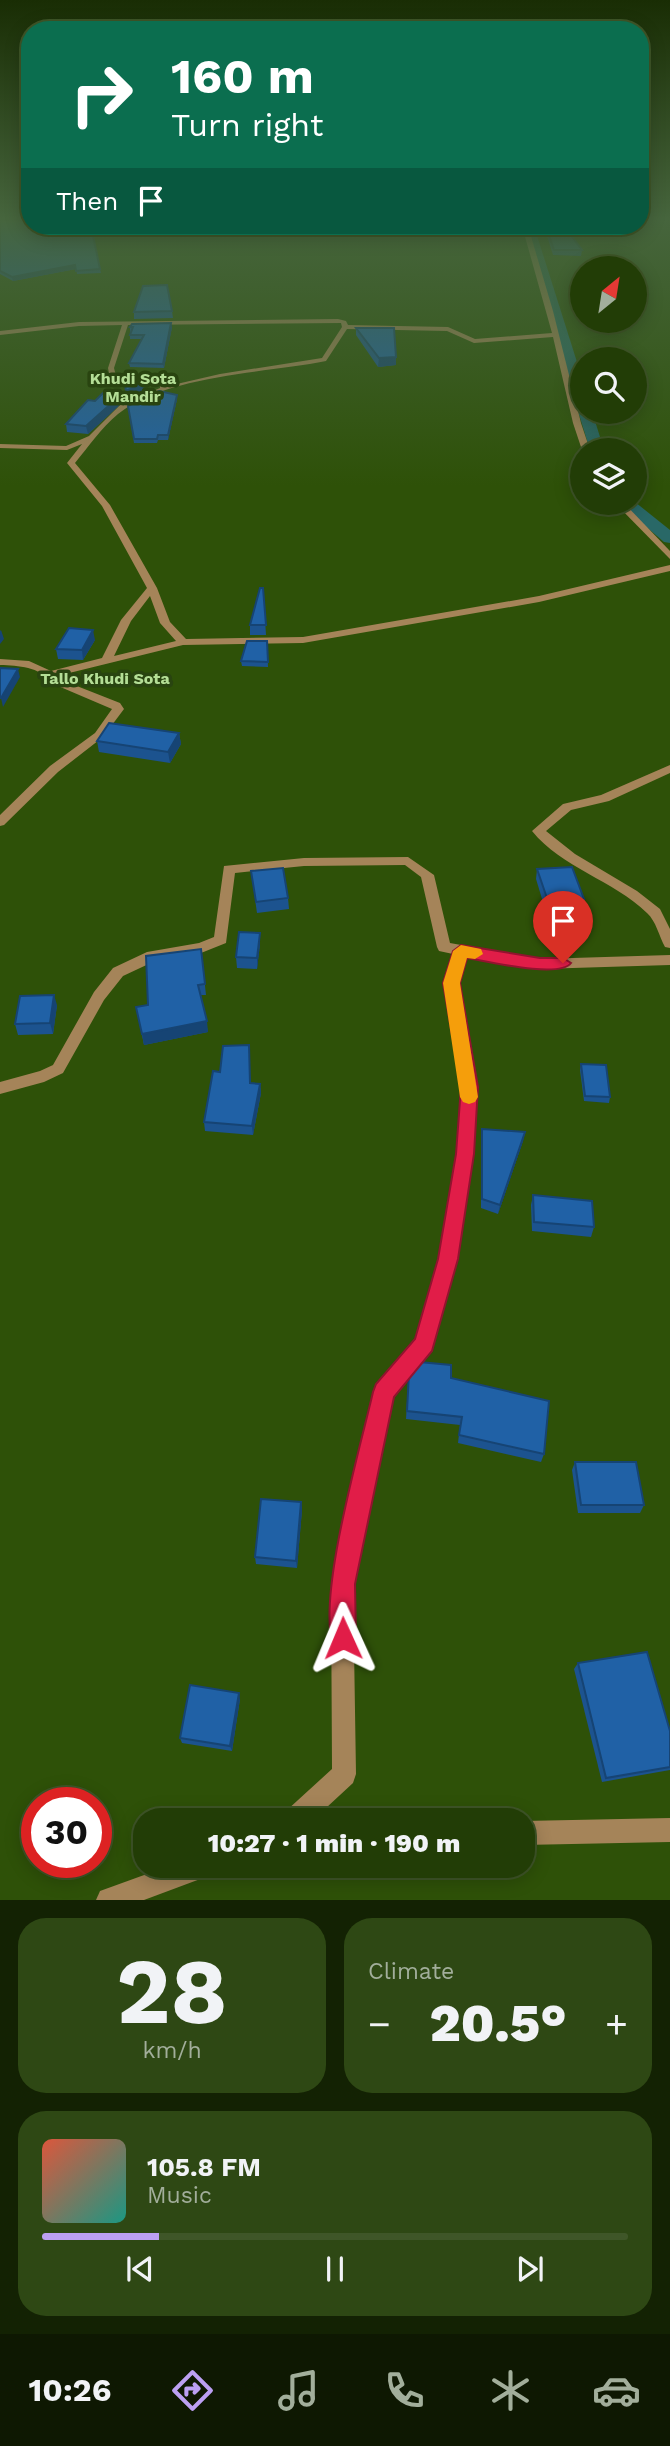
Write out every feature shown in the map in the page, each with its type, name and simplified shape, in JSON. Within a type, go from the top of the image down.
[{"type":"street","points":[[548,309],[582,438]]},
{"type":"street","points":[[0,333],[79,324],[283,320],[338,321],[344,322],[345,327]]},
{"type":"street","points":[[125,325],[111,368],[113,378],[195,382]]},
{"type":"street","points":[[345,327],[448,329],[474,341],[555,335]]},
{"type":"street","points":[[183,642],[165,623],[152,588],[106,505],[71,463],[93,436],[123,407],[164,390],[195,382],[324,360],[345,327]]},
{"type":"street","points":[[163,380],[164,390]]},
{"type":"street","points":[[0,446],[67,448],[93,436]]},
{"type":"street","points":[[67,448],[77,456]]},
{"type":"street","points":[[631,515],[670,556]]},
{"type":"street","points":[[50,674],[183,642],[303,640],[539,599],[670,568]]},
{"type":"street","points":[[106,661],[126,621],[152,588]]},
{"type":"street","points":[[0,662],[29,664],[50,674],[55,681],[116,705],[118,709],[99,735],[54,769],[0,822]]},
{"type":"street","points":[[670,769],[605,798],[567,807],[538,831],[570,857],[632,894],[655,912],[670,943]]},
{"type":"street","points":[[0,1088],[58,1069],[99,996],[118,972],[152,956],[201,948],[221,940],[229,869],[304,862],[408,860],[427,875],[444,947],[540,964],[670,960]]},
{"type":"street","points":[[308,1808],[344,1774],[342,1584],[384,1392],[424,1344],[448,1259],[465,1154],[470,1087],[451,983],[461,951]]},
{"type":"street","points":[[535,1833],[670,1830]]},
{"type":"street","points":[[109,1900],[169,1878]]},
{"type":"building","points":[[135,309],[172,309],[172,311],[134,312]]},
{"type":"building","points":[[171,323],[163,364],[129,363],[144,335],[130,335],[132,324]]},
{"type":"building","points":[[356,328],[394,328],[396,357],[379,358]]},
{"type":"building","points":[[124,379],[144,383],[126,391]]},
{"type":"building","points":[[105,391],[123,393],[86,426],[66,424],[88,400],[95,401]]},
{"type":"building","points":[[159,391],[177,395],[168,435],[158,435],[157,439],[134,439],[128,406]]},
{"type":"building","points":[[260,588],[263,588],[266,625],[250,625]]},
{"type":"building","points":[[69,628],[93,630],[82,650],[56,649]]},
{"type":"building","points":[[247,641],[267,641],[268,662],[241,661]]},
{"type":"building","points":[[0,668],[18,669],[1,698],[0,698]]},
{"type":"building","points":[[109,723],[179,733],[168,752],[97,741]]},
{"type":"building","points":[[572,867],[584,899],[548,901],[537,869]]},
{"type":"building","points":[[283,868],[288,898],[256,902],[251,871]]},
{"type":"building","points":[[239,932],[260,933],[257,958],[236,957]]},
{"type":"building","points":[[201,949],[205,984],[198,985],[207,1021],[142,1034],[136,1007],[148,1005],[146,956]]},
{"type":"building","points":[[54,995],[50,1023],[15,1024],[20,996]]},
{"type":"building","points":[[249,1045],[250,1083],[260,1084],[252,1126],[204,1122],[213,1071],[220,1072],[223,1046]]},
{"type":"building","points":[[581,1064],[606,1065],[610,1097],[585,1096]]},
{"type":"building","points":[[482,1129],[525,1132],[500,1205],[482,1199]]},
{"type":"building","points":[[533,1195],[592,1201],[594,1227],[534,1222]]},
{"type":"building","points":[[419,1362],[451,1365],[451,1378],[549,1401],[544,1454],[459,1435],[462,1417],[407,1411],[409,1373]]},
{"type":"building","points":[[575,1462],[636,1462],[644,1505],[581,1505]]},
{"type":"building","points":[[261,1499],[301,1502],[296,1561],[255,1557]]},
{"type":"building","points":[[647,1652],[670,1731],[670,1767],[606,1778],[578,1663]]},
{"type":"building","points":[[190,1685],[239,1693],[230,1746],[180,1738]]},
{"type":"waterway","points":[[554,309],[570,360]]},
{"type":"waterway","points":[[589,424],[593,438]]},
{"type":"waterway","points":[[641,515],[670,538]]},
{"type":"slow traffic","points":[[469,1097],[470,1087],[451,983],[461,951],[475,954]]},
{"type":"district","name":"Khudi Sota Mandir","points":[[133,387]]},
{"type":"district","name":"Tallo Khudi Sota","points":[[105,678]]},
{"type":"route","points":[[343,1638],[342,1584],[384,1392],[424,1344],[448,1259],[465,1154],[470,1087],[451,983],[461,951],[540,964],[563,963]]}]
